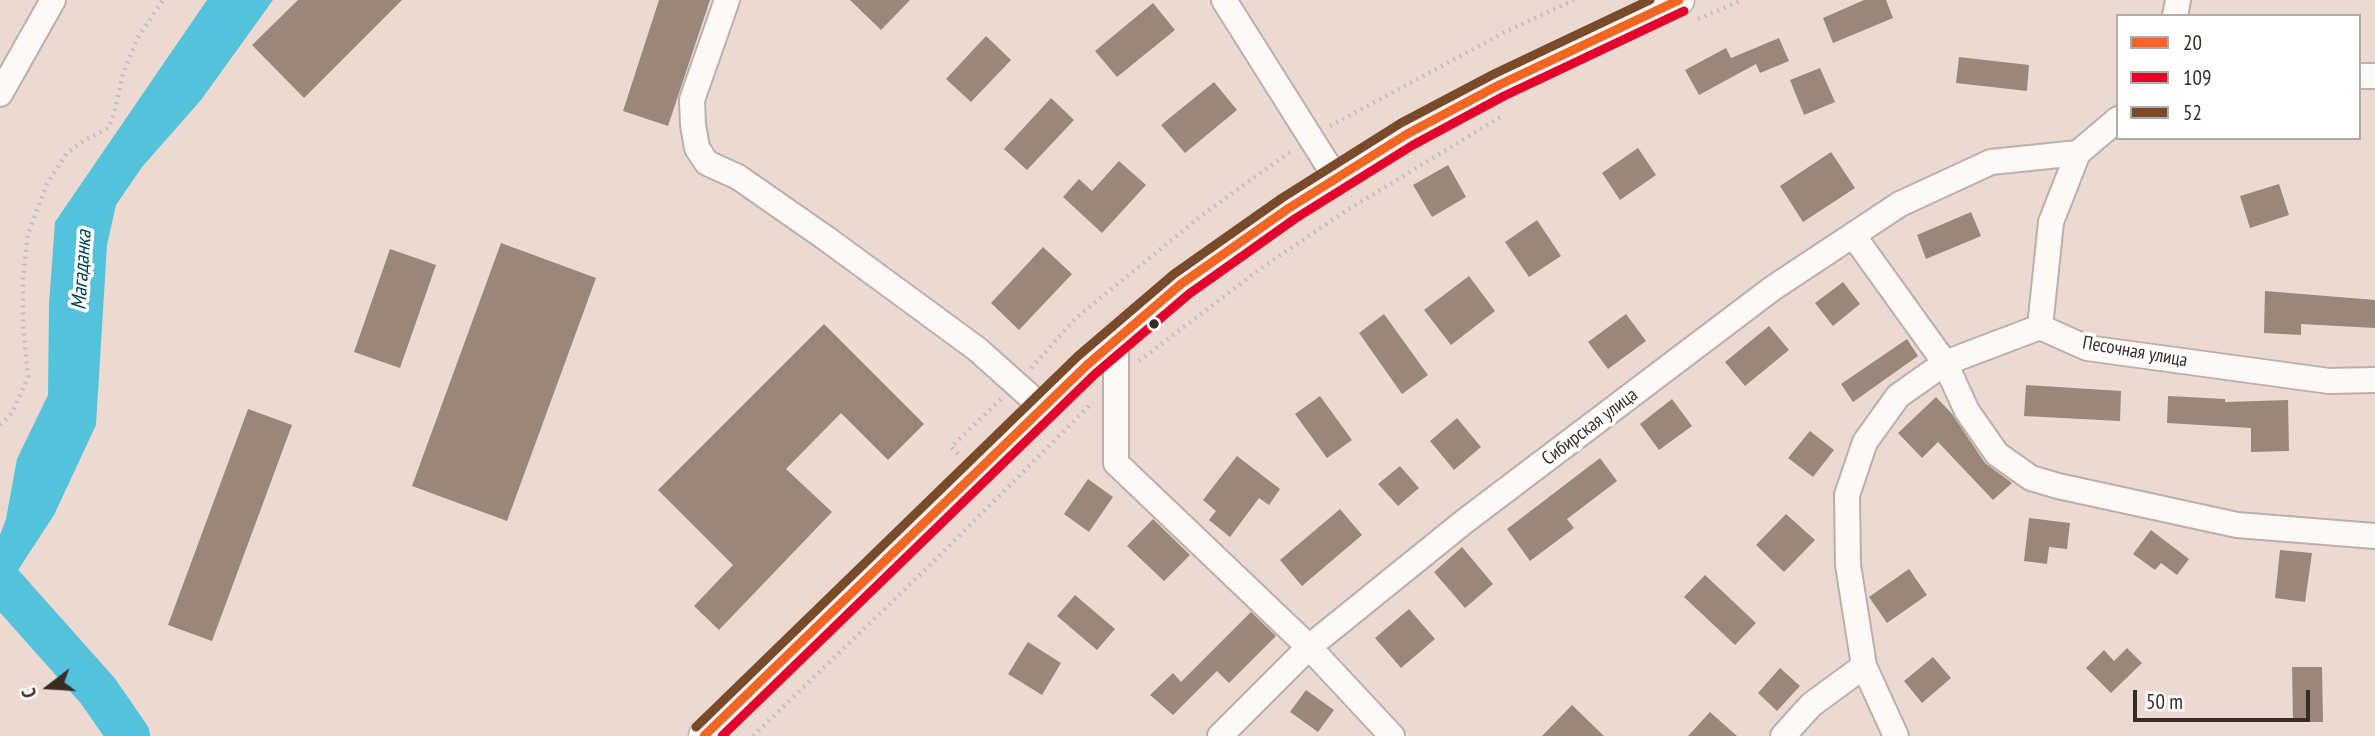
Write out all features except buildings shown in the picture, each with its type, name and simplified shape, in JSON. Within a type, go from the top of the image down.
[{"type":"main road","points":[[704,736],[1116,338],[1214,259],[1336,178],[1453,108],[1688,10]]},
{"type":"street","points":[[0,94],[53,0]]},
{"type":"street","points":[[727,0],[692,100],[697,148],[707,163],[738,177],[827,239],[977,349],[1043,408]]},
{"type":"street","points":[[1224,0],[1336,178]]},
{"type":"street","points":[[1896,736],[1864,666],[1848,565],[1847,495],[1865,442],[1898,396],[1945,363],[2040,327],[2052,222],[2078,153],[2116,121]]},
{"type":"street","name":"Сибирская улица","points":[[1220,736],[1309,647],[1465,521],[1773,288],[1900,204],[1991,162],[2078,153]]},
{"type":"street","points":[[1853,235],[1945,363],[1967,411],[1997,454],[2031,478],[2237,525],[2375,536]]},
{"type":"street","name":"Песочная улица","points":[[2040,327],[2088,348],[2329,381],[2375,380]]},
{"type":"street","points":[[1116,338],[1116,463],[1309,647],[1392,736]]},
{"type":"street","points":[[1783,736],[1811,705],[1864,666]]},
{"type":"path","points":[[0,425],[12,414],[28,377],[23,325],[23,278],[28,234],[47,184],[67,153],[108,128],[136,39],[163,0]]},
{"type":"path","points":[[951,447],[1017,384],[1076,318],[1206,212],[1310,137],[1505,32],[1574,0]]},
{"type":"path","points":[[1688,10],[1742,0]]},
{"type":"path","points":[[754,736],[1117,378],[1285,252],[1349,209],[1502,116]]},
{"type":"water","name":"Магаданка","points":[[207,0],[273,0],[201,100],[142,167],[116,205],[107,245],[96,425],[54,515],[5,590],[0,592],[0,535],[6,519],[17,459],[48,395],[49,304],[55,222]]},
{"type":"waterway","points":[[0,581],[98,691],[129,736]]},
{"type":"transit line","name":"52","points":[[696,727],[1078,356],[1174,274],[1282,198],[1401,123],[1494,74],[1650,0]]},
{"type":"transit line","name":"20","points":[[704,736],[1087,365],[1181,284],[1289,208],[1407,134],[1499,85],[1679,0]]},
{"type":"transit line","name":"109","points":[[722,736],[1095,374],[1189,294],[1296,218],[1413,145],[1504,96],[1684,11]]}]
